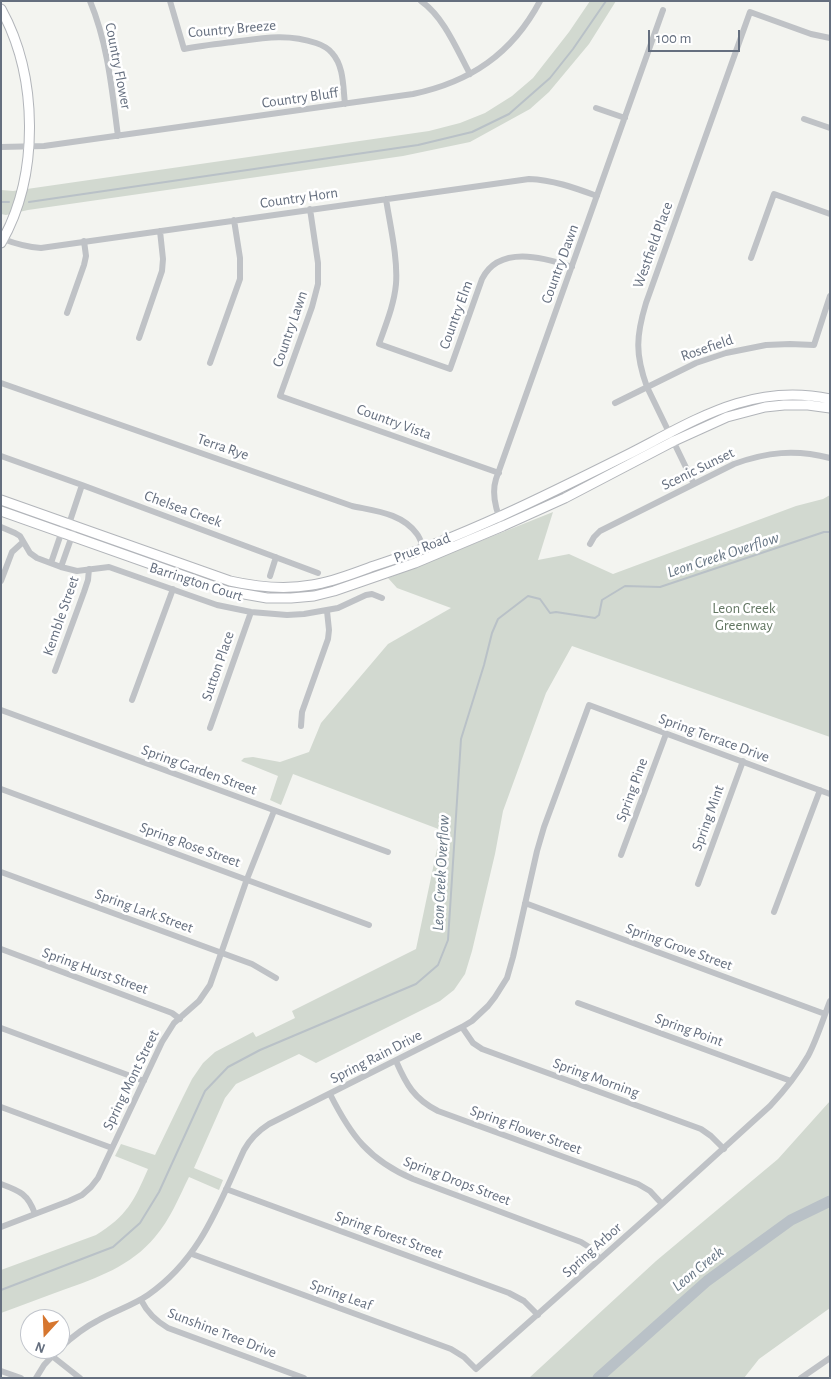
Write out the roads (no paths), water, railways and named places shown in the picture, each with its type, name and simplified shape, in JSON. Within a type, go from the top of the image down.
[{"type":"main road","points":[[1,8],[18,45],[27,83],[30,123],[28,158],[22,191],[2,241]]},
{"type":"main road","name":"Prue Road","points":[[1,500],[230,581],[268,588],[312,585],[331,581],[424,549],[499,517],[723,407],[763,397],[784,395],[830,399]]},
{"type":"main road","name":"Prue Road","points":[[1,511],[227,591],[267,598],[314,596],[415,563],[503,526],[564,498],[727,416],[765,407],[784,405],[808,405],[830,408]]},
{"type":"main road","points":[[227,591],[230,581]]},
{"type":"street","name":"Country Flower","points":[[90,1],[104,43],[118,136]]},
{"type":"street","name":"Country Breeze","points":[[170,1],[184,49],[274,36],[296,37],[324,46],[332,52],[338,61],[342,73],[346,104]]},
{"type":"street","points":[[421,1],[440,20],[470,74]]},
{"type":"street","name":"Country Bluff","points":[[1,147],[44,146],[430,91],[448,85],[470,74],[494,58],[520,33],[540,1]]},
{"type":"street","name":"Country Dawn","points":[[503,526],[499,517],[494,485],[663,10]]},
{"type":"street","name":"Westfield Place","points":[[694,484],[647,387],[639,359],[637,340],[646,303],[750,12],[811,34],[830,38]]},
{"type":"street","points":[[596,108],[625,118]]},
{"type":"street","points":[[804,118],[830,128]]},
{"type":"street","name":"Country Horn","points":[[2,241],[41,248],[529,179],[562,183],[598,196]]},
{"type":"street","points":[[751,258],[774,194],[830,214]]},
{"type":"street","name":"Country Elm","points":[[386,199],[395,262],[396,284],[392,305],[378,344],[450,369],[482,279],[492,265],[505,259],[527,257],[554,261],[572,267]]},
{"type":"street","name":"Country Lawn","points":[[280,396],[312,307],[318,284],[318,263],[310,210]]},
{"type":"street","points":[[210,363],[240,279],[240,258],[234,220]]},
{"type":"street","points":[[139,338],[162,271],[163,259],[160,231]]},
{"type":"street","points":[[67,313],[84,265],[86,256],[84,241]]},
{"type":"street","name":"Rosefield","points":[[615,403],[696,363],[726,353],[766,345],[814,345],[830,296]]},
{"type":"street","name":"Terra Rye","points":[[1,383],[352,506],[396,517],[409,525],[418,535],[424,549]]},
{"type":"street","name":"Country Vista","points":[[280,396],[499,473]]},
{"type":"street","name":"Scenic Sunset","points":[[590,544],[600,531],[734,464],[778,453],[797,452],[830,458]]},
{"type":"street","name":"Chelsea Creek","points":[[1,456],[318,573]]},
{"type":"street","points":[[61,567],[72,536],[70,524],[82,485]]},
{"type":"street","points":[[51,564],[62,532],[70,524]]},
{"type":"street","name":"Barrington Court","points":[[1,527],[20,536],[32,555],[51,564],[77,571],[109,567],[216,605],[251,612],[287,615],[326,611],[338,608],[366,595],[372,594],[382,598]]},
{"type":"street","points":[[1,581],[12,552],[23,542]]},
{"type":"street","points":[[56,547],[67,551]]},
{"type":"street","points":[[270,576],[276,557]]},
{"type":"street","name":"Kemble Street","points":[[55,671],[88,580],[89,569]]},
{"type":"street","points":[[132,700],[173,589]]},
{"type":"street","points":[[301,726],[302,712],[328,639],[329,630],[326,611]]},
{"type":"street","name":"Sutton Place","points":[[210,728],[251,612]]},
{"type":"street","name":"Spring Terrace Drive","points":[[589,705],[830,794]]},
{"type":"street","name":"Spring Rain Drive","points":[[70,1339],[98,1320],[141,1300],[176,1272],[192,1254],[209,1226],[248,1144],[259,1130],[462,1027],[481,1014],[492,1002],[502,988],[512,962],[544,827],[589,705]]},
{"type":"street","name":"Spring Garden Street","points":[[1,710],[388,852]]},
{"type":"street","name":"Spring Pine","points":[[621,855],[666,734]]},
{"type":"street","name":"Spring Mint","points":[[698,884],[743,761]]},
{"type":"street","name":"Spring Rose Street","points":[[1,789],[369,924]]},
{"type":"street","points":[[774,912],[820,790]]},
{"type":"street","name":"Spring Mont Street","points":[[1,1227],[82,1195],[98,1178],[162,1042],[169,1030],[210,985],[247,879],[274,811]]},
{"type":"street","name":"Spring Lark Street","points":[[1,872],[222,952],[257,966],[276,978]]},
{"type":"street","name":"Spring Grove Street","points":[[525,903],[825,1014]]},
{"type":"street","name":"Spring Hurst Street","points":[[1,950],[172,1013],[180,1018]]},
{"type":"street","name":"Spring Arbor","points":[[476,1370],[770,1106],[791,1081],[808,1056],[830,1001]]},
{"type":"street","name":"Spring Point","points":[[578,1003],[791,1081]]},
{"type":"street","name":"Spring Morning","points":[[462,1027],[473,1043],[482,1049],[701,1130],[711,1136],[724,1149]]},
{"type":"street","points":[[1,1028],[144,1081]]},
{"type":"street","name":"Spring Flower Street","points":[[396,1061],[405,1081],[414,1094],[427,1106],[638,1184],[650,1191],[662,1204]]},
{"type":"street","name":"Spring Drops Street","points":[[330,1094],[346,1125],[356,1139],[387,1166],[413,1179],[582,1242],[600,1259]]},
{"type":"street","points":[[1,1107],[112,1148]]},
{"type":"street","points":[[1,1184],[23,1194],[32,1205],[35,1214]]},
{"type":"street","name":"Spring Forest Street","points":[[226,1188],[509,1293],[524,1301],[538,1315]]},
{"type":"street","name":"Spring Leaf","points":[[192,1254],[451,1349],[464,1356],[476,1370]]},
{"type":"street","name":"Sunshine Tree Drive","points":[[141,1300],[149,1313],[168,1328],[304,1378]]},
{"type":"street","points":[[801,1378],[830,1358]]},
{"type":"street","name":"Spring Rain Drive","points":[[36,1378],[50,1359]]},
{"type":"street","points":[[56,1359],[80,1378]]},
{"type":"street","points":[[1,1371],[21,1378]]},
{"type":"waterway","points":[[29,202],[418,145],[472,132],[509,114],[550,78],[573,49],[606,1]]},
{"type":"waterway","points":[[1,202],[9,202]]},
{"type":"waterway","name":"Leon Creek Overflow","points":[[1,1290],[113,1247],[140,1223],[159,1192],[205,1091],[228,1067],[260,1050],[416,984],[438,965],[448,940],[461,739],[492,633],[498,619],[528,596],[540,599],[550,613],[556,612],[595,618],[599,615],[602,600],[625,586],[660,587],[824,532],[830,532]]},
{"type":"waterway","name":"Leon Creek","points":[[598,1378],[707,1281],[791,1220],[830,1201]]},
{"type":"park label","name":"Leon Creek Greenway","points":[[744,616]]}]
